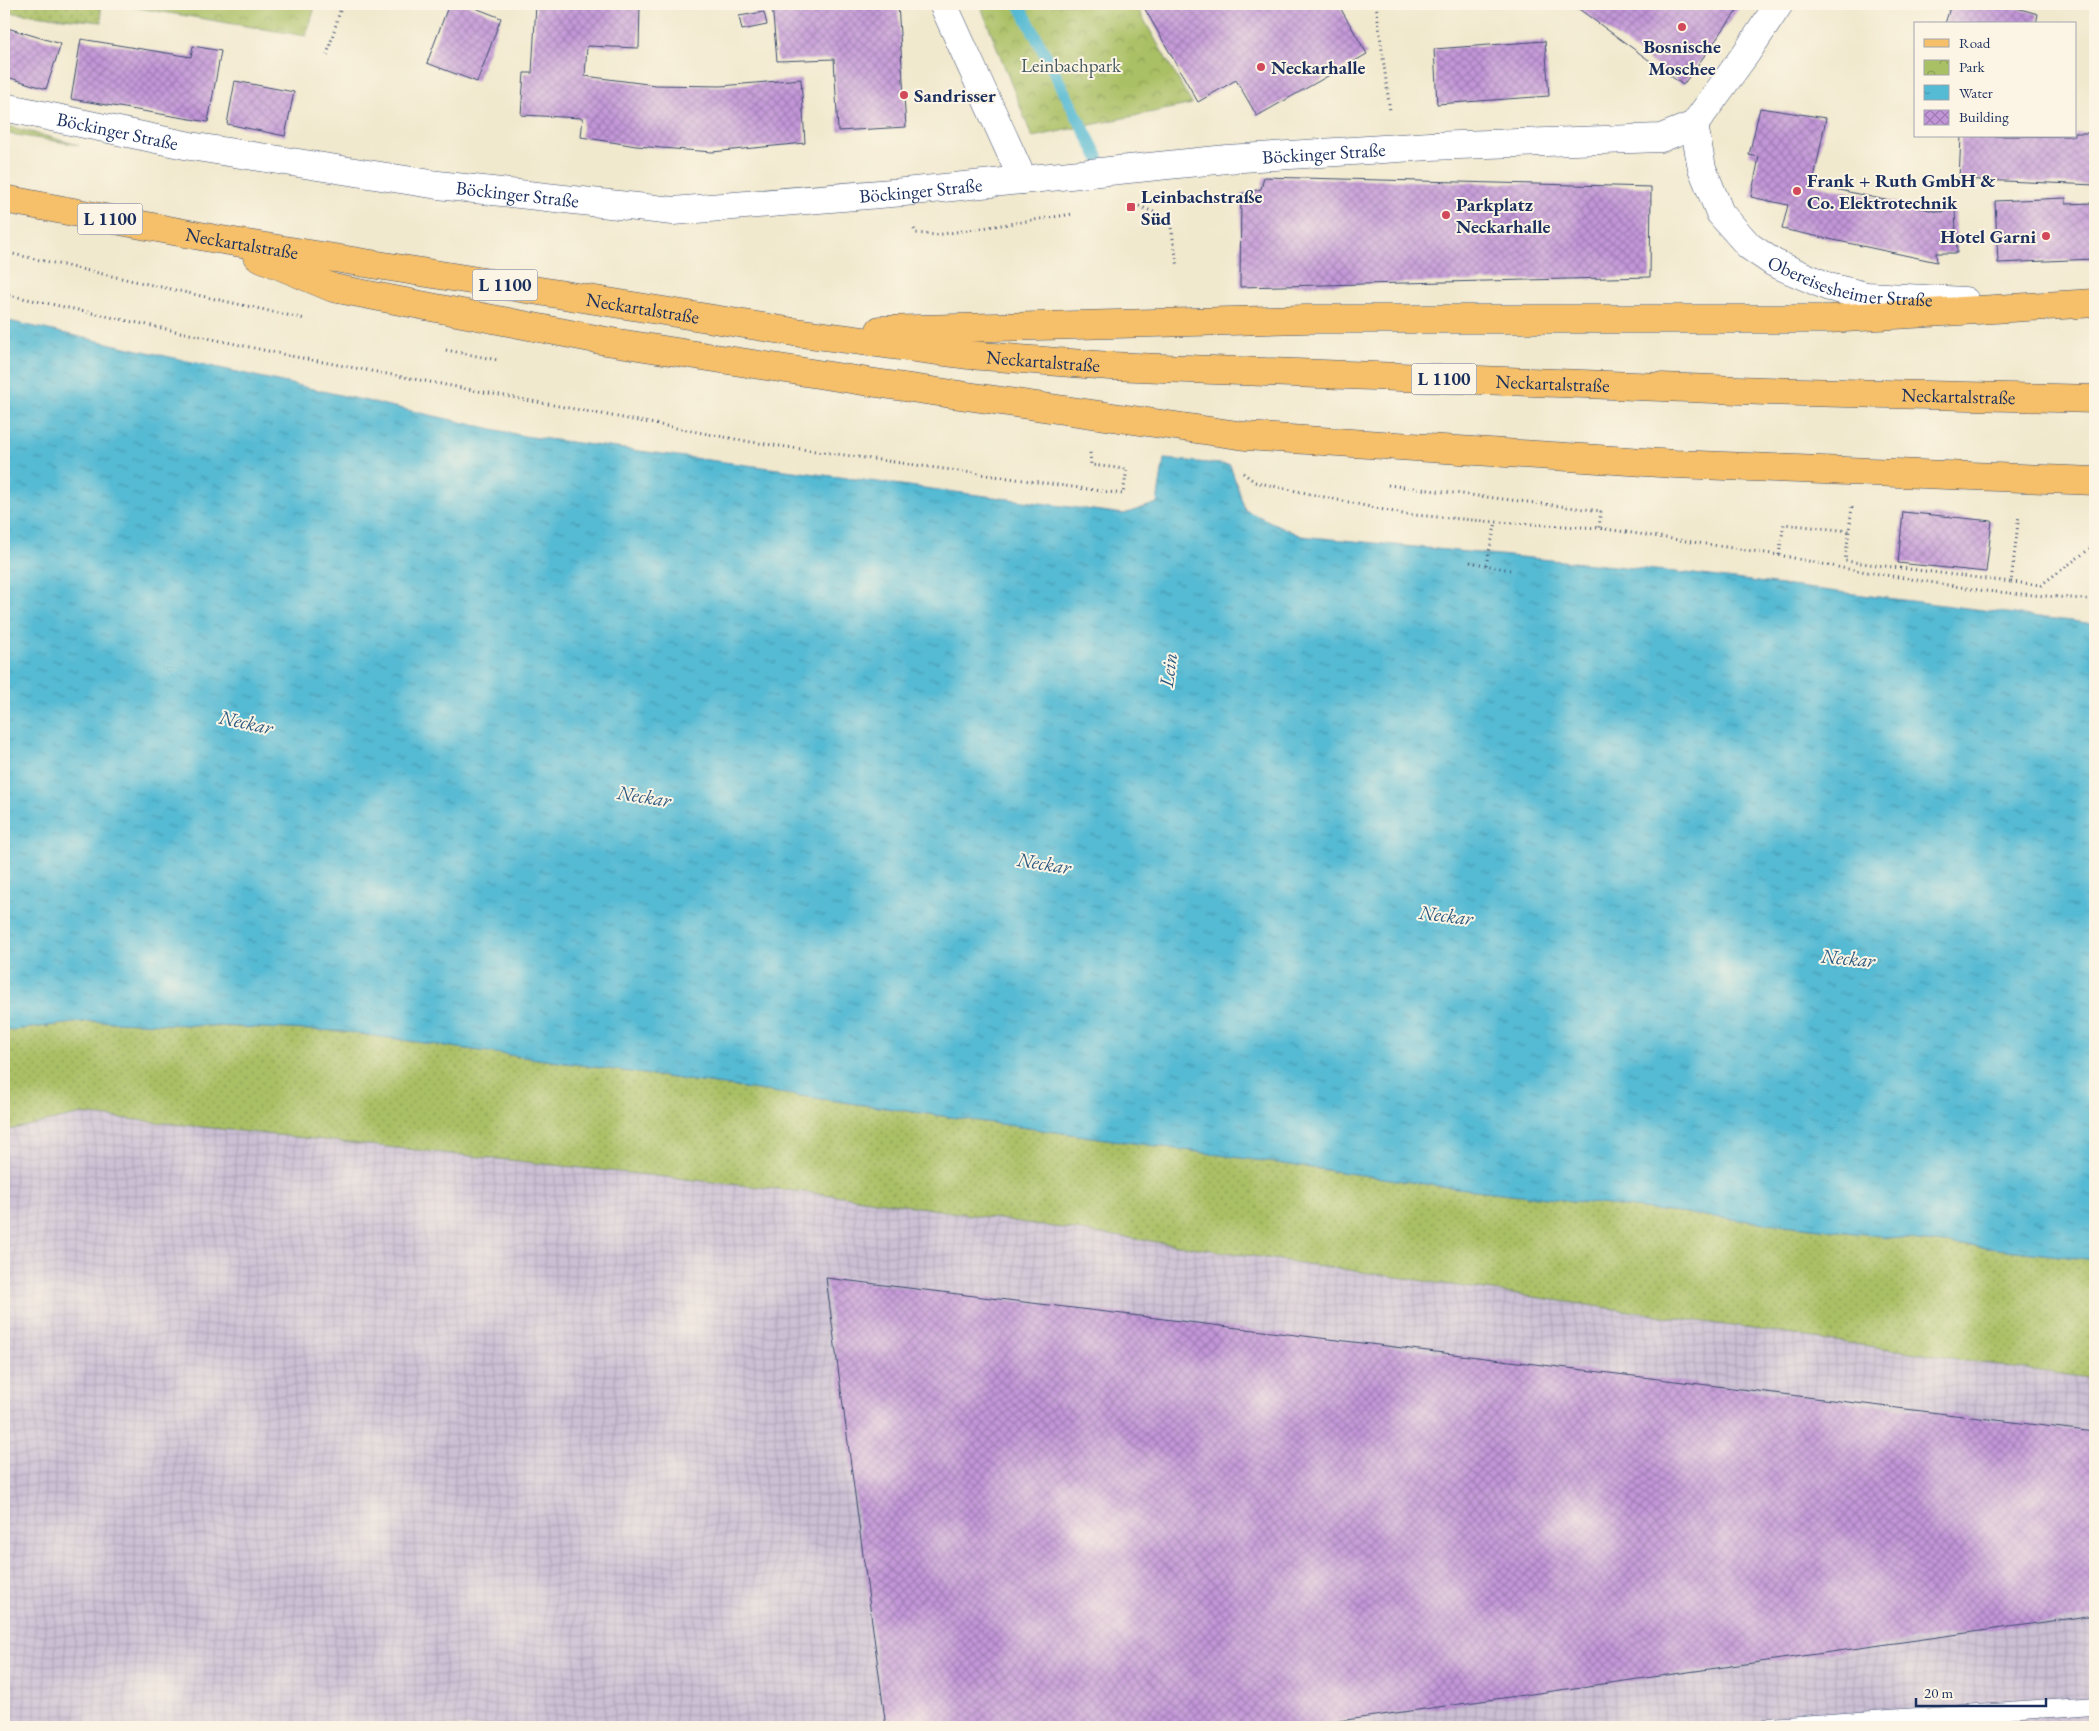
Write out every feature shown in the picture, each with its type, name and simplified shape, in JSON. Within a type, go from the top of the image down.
[{"type":"main road","name":"Neckartalstraße","points":[[4,199],[216,239],[794,332],[969,355],[1110,366],[1765,391],[2095,399]]},
{"type":"main road","points":[[216,239],[333,288],[606,341],[1245,436],[1675,464],[2095,481]]},
{"type":"main road","name":"Obereisesheimer Straße","points":[[2052,305],[2095,303]]},
{"type":"main road","points":[[794,332],[1306,319],[1828,319],[2052,305]]},
{"type":"street","points":[[943,4],[1024,180]]},
{"type":"street","points":[[1694,124],[1747,52],[1779,4]]},
{"type":"street","name":"Böckinger Straße","points":[[4,107],[190,146],[438,185],[673,211],[1056,177],[1154,165],[1430,146],[1661,138],[1694,124]]},
{"type":"street","name":"Obereisesheimer Straße","points":[[1694,124],[1702,168],[1720,213],[1749,246],[1774,263],[1829,287],[1867,296],[2052,305]]},
{"type":"lane","points":[[1769,1727],[2095,1705]]},
{"type":"path","points":[[327,55],[342,4]]},
{"type":"path","points":[[1376,4],[1394,149]]},
{"type":"path","points":[[1139,206],[1156,213],[1170,227],[1178,267]]},
{"type":"path","points":[[4,294],[291,356],[751,442],[1123,494],[1127,469],[1091,464],[1090,448]]},
{"type":"path","points":[[1242,473],[1255,482],[1403,514],[1599,528],[1779,555],[1842,568],[1985,591],[2095,600]]},
{"type":"path","points":[[1388,478],[1387,485],[1601,511],[1599,528]]},
{"type":"path","points":[[1853,499],[1845,561],[2041,585],[2095,545]]},
{"type":"path","points":[[2011,582],[2020,512]]},
{"type":"path","points":[[1486,565],[1496,522]]},
{"type":"path","points":[[1779,555],[1784,524],[1850,531]]},
{"type":"path","points":[[1470,562],[1510,570]]},
{"type":"shaded area","points":[[82,1114],[842,1196],[2095,1379],[2095,1727],[4,1727],[4,1131]]},
{"type":"green space","points":[[4,4],[100,4],[102,22],[4,12]]},
{"type":"green space","points":[[115,4],[316,4],[306,36]]},
{"type":"green space","name":"Leinbachpark","points":[[980,4],[1135,4],[1192,104],[1032,137]]},
{"type":"green space","points":[[4,125],[79,145],[4,133]]},
{"type":"green space","points":[[91,1021],[339,1031],[1440,1186],[2095,1260],[2095,1379],[842,1196],[82,1114],[4,1131],[4,1031]]},
{"type":"water","points":[[4,320],[524,436],[1124,514],[1157,503],[1164,459],[1230,465],[1245,510],[1301,536],[1686,573],[2095,624],[2095,1260],[1440,1186],[339,1031],[91,1021],[4,1031]]},
{"type":"building","points":[[449,4],[465,4],[501,18],[477,82],[427,63]]},
{"type":"building","points":[[536,4],[640,4],[639,48],[587,46],[585,76],[655,85],[721,86],[801,79],[805,143],[712,152],[636,146],[581,137],[583,118],[521,115],[524,73],[532,73]]},
{"type":"building","points":[[772,4],[814,4],[814,6],[826,4],[898,4],[906,127],[838,131],[834,59],[777,61]]},
{"type":"building","name":"Neckarhalle","points":[[1142,4],[1338,4],[1367,54],[1257,116],[1236,80],[1198,102]]},
{"type":"building","name":"Bosnische Moschee","points":[[1572,4],[1742,4],[1683,85]]},
{"type":"building","points":[[1951,4],[2002,4],[2038,14],[2036,22],[1946,22]]},
{"type":"building","points":[[764,12],[767,25],[742,30],[739,16]]},
{"type":"building","points":[[4,27],[61,44],[46,89],[4,76]]},
{"type":"building","points":[[81,39],[191,57],[193,46],[221,51],[208,122],[71,99]]},
{"type":"building","points":[[1545,41],[1549,96],[1437,104],[1434,49]]},
{"type":"building","points":[[235,81],[294,92],[285,136],[227,124]]},
{"type":"building","name":"Frank + Ruth GmbH & Co. Elektrotechnik","points":[[1760,108],[1826,118],[1813,184],[1939,212],[1955,210],[1957,253],[1936,253],[1937,262],[1782,229],[1788,205],[1751,197],[1759,157],[1749,155]]},
{"type":"building","points":[[2076,133],[2095,133],[2095,185],[1959,179],[1961,138],[2076,138]]},
{"type":"building","name":"Parkplatz Neckarhalle","points":[[1264,177],[1651,187],[1650,277],[1240,287],[1241,194],[1261,189]]},
{"type":"building","name":"Hotel Garni","points":[[2066,198],[2066,204],[2093,203],[2095,214],[2095,259],[1998,263],[1995,201]]},
{"type":"building","points":[[1903,512],[1992,521],[1986,572],[1898,563]]},
{"type":"building","points":[[826,1278],[2095,1432],[2095,1615],[1296,1727],[886,1727]]},
{"type":"waterway","points":[[1019,4],[1098,157]]},
{"type":"place","name":"Bosnische Moschee","points":[[1682,27]]},
{"type":"place","name":"Neckarhalle","points":[[1261,67]]},
{"type":"place","name":"Sandrisser","points":[[904,95]]},
{"type":"place","name":"Frank + Ruth GmbH & Co. Elektrotechnik","points":[[1797,191]]},
{"type":"place","name":"Leinbachstraße Süd","points":[[1131,207]]},
{"type":"place","name":"Parkplatz Neckarhalle","points":[[1446,215]]},
{"type":"place","name":"Hotel Garni","points":[[2046,236]]},
{"type":"water label","name":"Lein","points":[[1168,670]]},
{"type":"water label","name":"Neckar","points":[[246,722]]},
{"type":"water label","name":"Neckar","points":[[644,796]]},
{"type":"water label","name":"Neckar","points":[[1044,863]]},
{"type":"water label","name":"Neckar","points":[[1446,915]]},
{"type":"water label","name":"Neckar","points":[[1848,958]]}]
